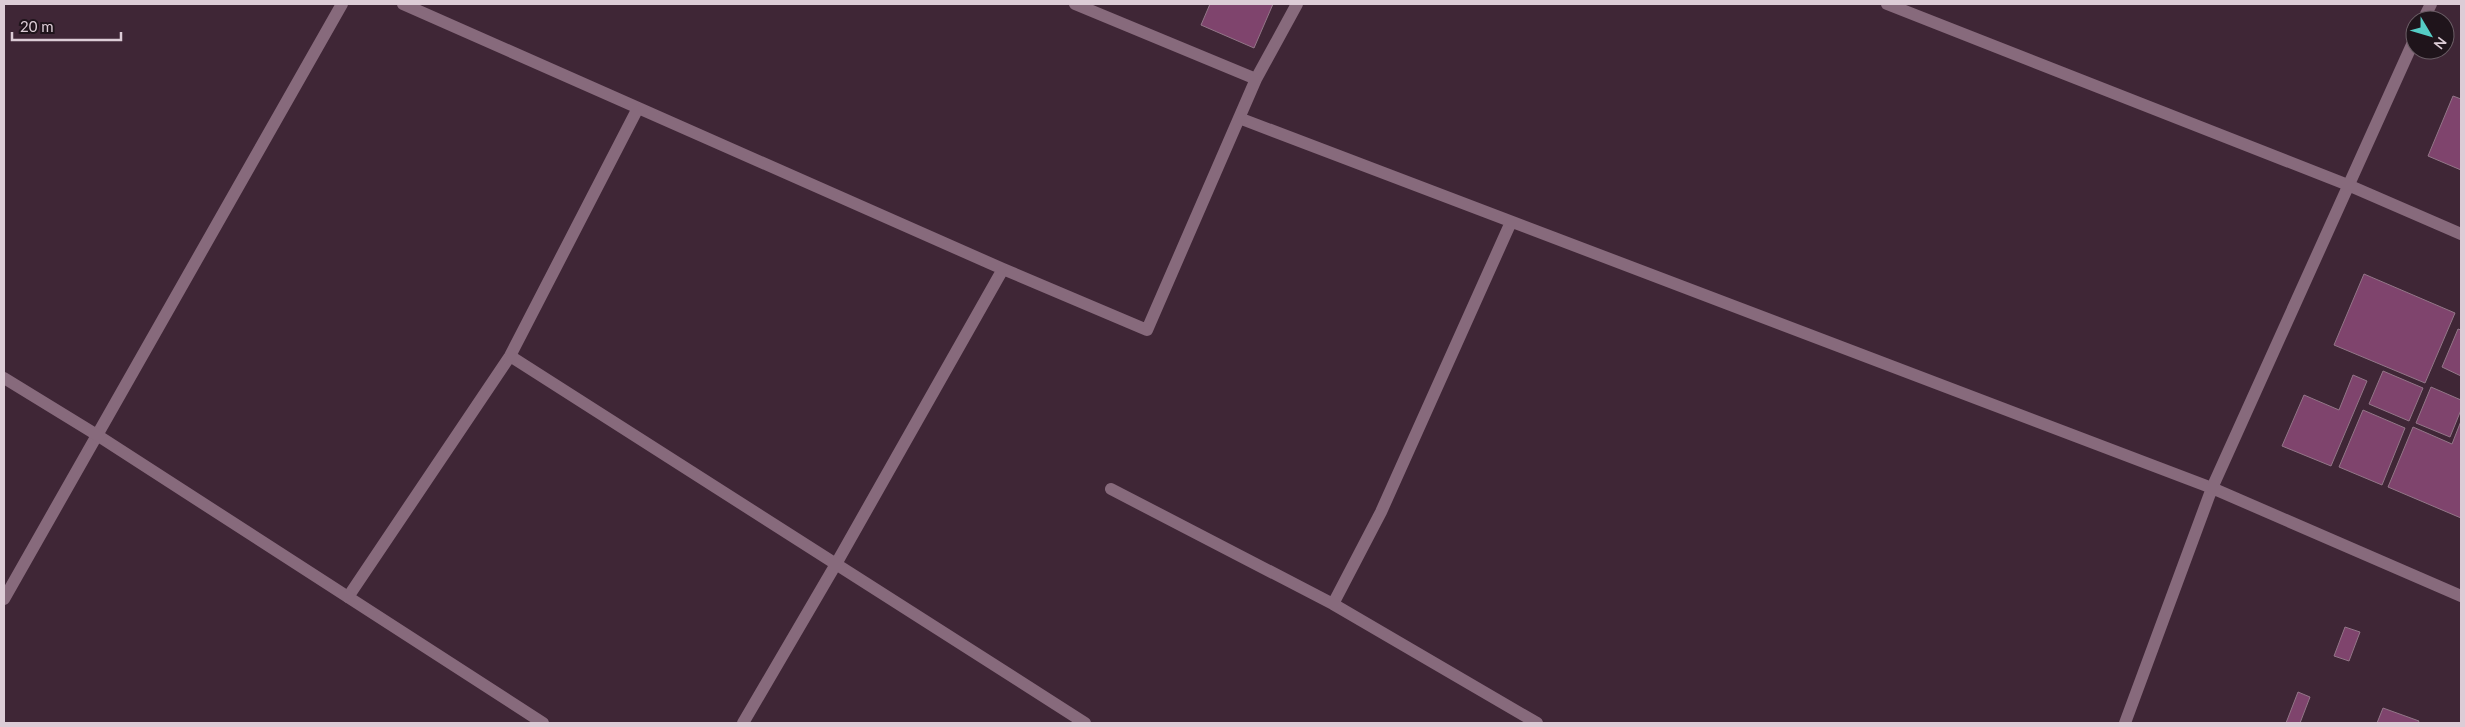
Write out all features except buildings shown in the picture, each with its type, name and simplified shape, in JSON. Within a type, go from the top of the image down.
[{"type":"street","points":[[4,599],[342,4]]},
{"type":"street","points":[[403,4],[1004,269],[1147,330],[1256,79],[1297,4]]},
{"type":"street","points":[[1075,4],[1256,79]]},
{"type":"street","points":[[1888,4],[2348,185],[2461,234]]},
{"type":"street","points":[[2125,723],[2212,488],[2405,60]]},
{"type":"street","points":[[348,597],[510,356],[638,108]]},
{"type":"street","points":[[1239,118],[2212,488],[2461,596]]},
{"type":"street","points":[[1333,604],[1381,512],[1511,222]]},
{"type":"street","points":[[743,723],[1004,269]]},
{"type":"street","points":[[510,356],[1085,723]]},
{"type":"street","points":[[4,378],[97,435],[544,723]]},
{"type":"street","points":[[1111,489],[1333,604],[1537,723]]}]
